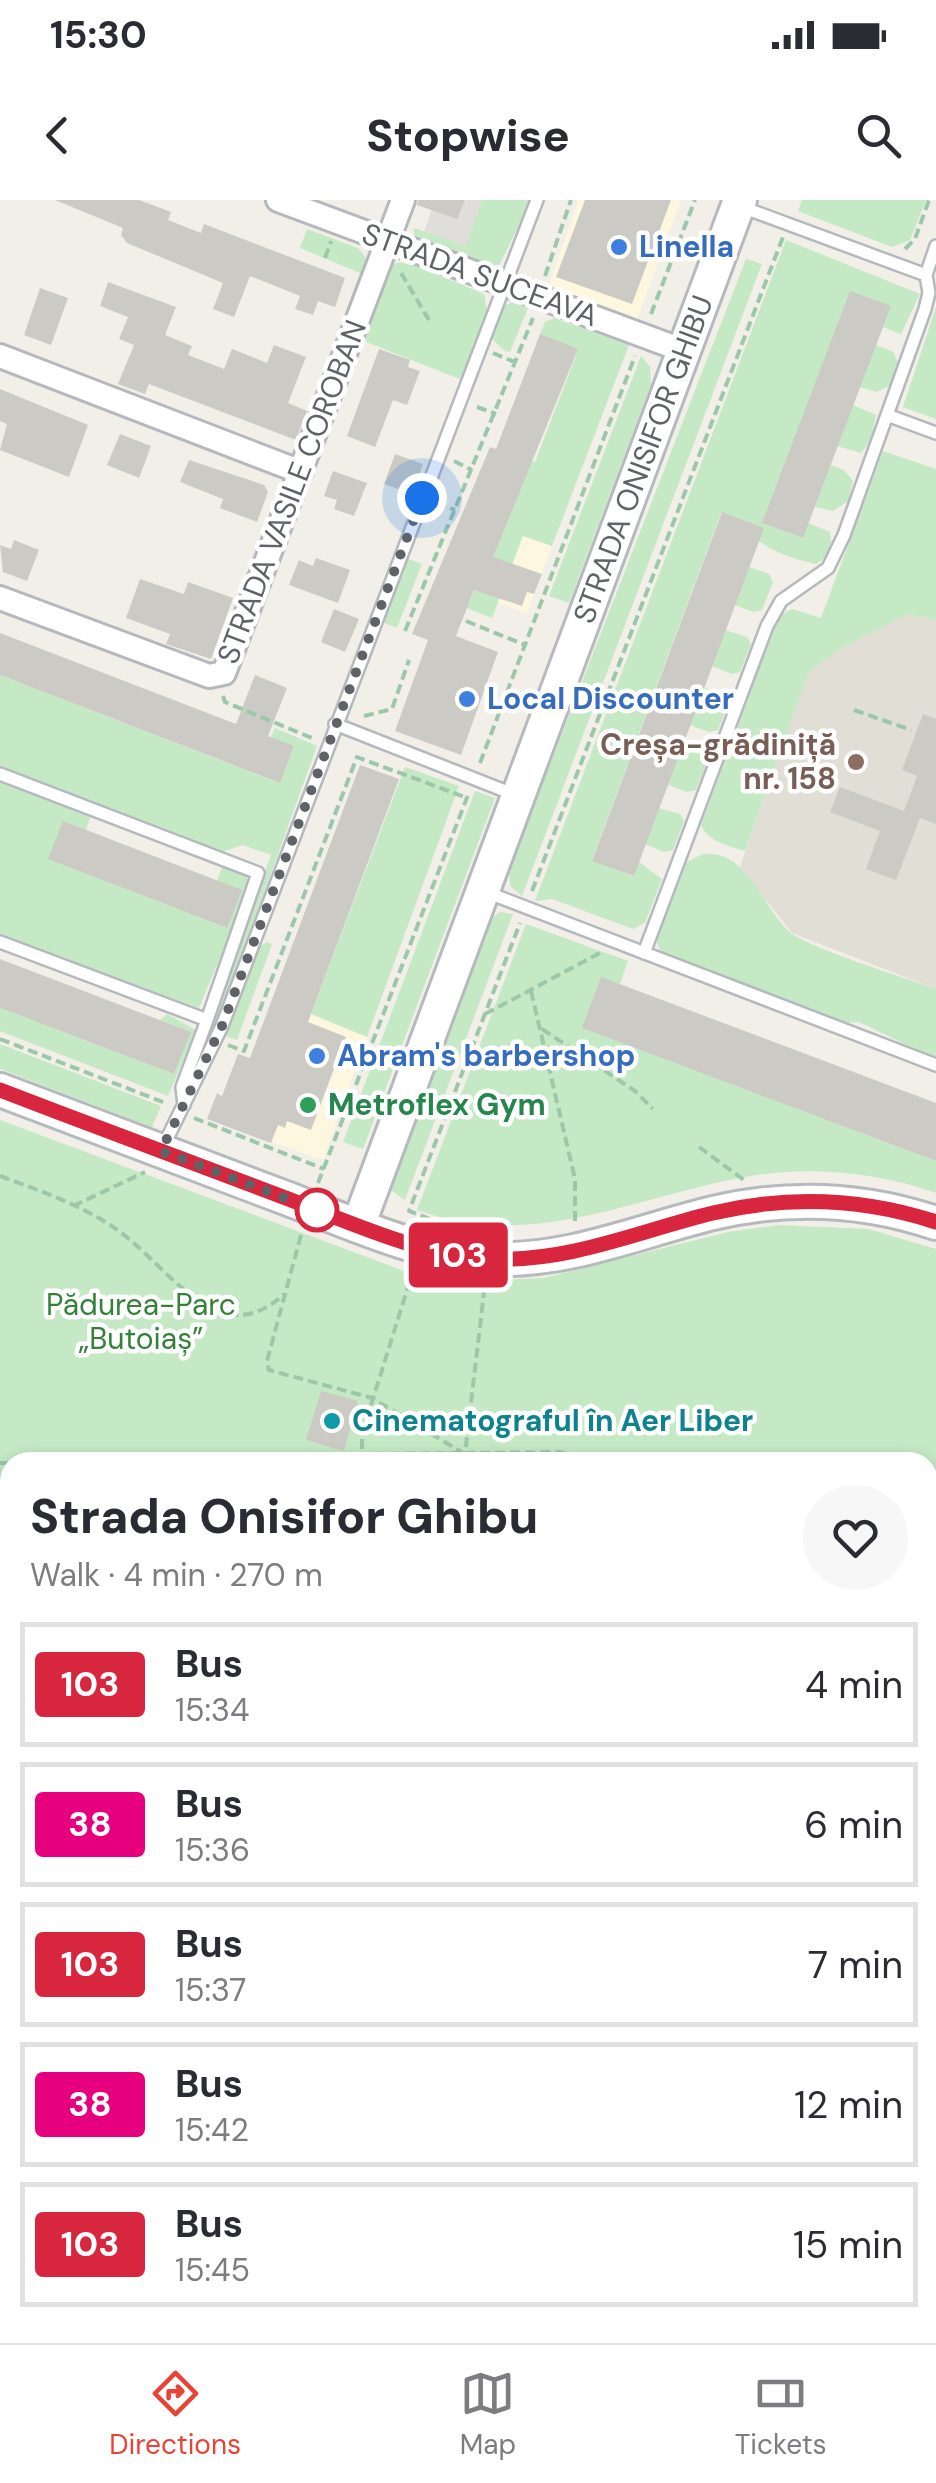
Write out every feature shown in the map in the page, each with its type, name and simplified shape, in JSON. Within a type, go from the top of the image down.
[{"type":"street","name":"STRADA SUCEAVA","points":[[278,200],[387,245],[682,350]]},
{"type":"street","name":"STRADA VASILE COROBAN","points":[[0,598],[217,678],[228,666],[404,200]]},
{"type":"street","name":"STRADA ONISIFOR GHIBU","points":[[358,1226],[739,203]]},
{"type":"street","points":[[0,356],[301,472]]},
{"type":"street","points":[[0,1090],[358,1226],[451,1254],[527,1259],[779,1202],[869,1205],[936,1222]]},
{"type":"lane","points":[[161,1151],[216,1040],[537,200]]},
{"type":"lane","points":[[739,203],[926,275]]},
{"type":"lane","points":[[644,953],[767,626],[782,601],[828,568],[925,309],[929,293],[926,275],[936,246]]},
{"type":"lane","points":[[886,415],[936,433]]},
{"type":"lane","points":[[335,724],[517,795]]},
{"type":"lane","points":[[0,774],[258,872],[182,1087],[184,1110]]},
{"type":"lane","points":[[482,890],[936,1065]]},
{"type":"lane","points":[[0,942],[207,1020]]},
{"type":"path","points":[[405,631],[517,362],[540,298],[549,255],[571,200]]},
{"type":"path","points":[[474,778],[695,200]]},
{"type":"path","points":[[896,252],[915,239],[929,200]]},
{"type":"path","points":[[409,1211],[788,225]]},
{"type":"path","points":[[387,245],[429,320]]},
{"type":"path","points":[[480,348],[517,362]]},
{"type":"path","points":[[466,621],[525,645]]},
{"type":"path","points":[[335,724],[392,709],[409,660]]},
{"type":"path","points":[[217,678],[225,702],[328,744]]},
{"type":"path","points":[[854,710],[911,730]]},
{"type":"path","points":[[216,1040],[244,1051],[356,756],[467,798],[318,1183]]},
{"type":"path","points":[[485,1014],[617,943]]},
{"type":"path","points":[[531,992],[575,1180],[575,1224]]},
{"type":"path","points":[[542,1029],[635,1090],[653,1110]]},
{"type":"path","points":[[0,1040],[324,1168]]},
{"type":"path","points":[[699,1147],[744,1180]]},
{"type":"path","points":[[72,1206],[150,1170],[161,1151]]},
{"type":"path","points":[[0,1176],[72,1206],[127,1236],[173,1282],[217,1310],[246,1318],[268,1309],[288,1291]]},
{"type":"path","points":[[301,1225],[288,1291],[267,1361],[269,1370],[372,1398],[454,1452]]},
{"type":"path","points":[[364,1452],[361,1442],[372,1398],[421,1246]]},
{"type":"path","points":[[466,1452],[485,1294]]},
{"type":"shaded area","points":[[435,200],[482,200],[466,246],[424,232]]},
{"type":"shaded area","points":[[579,200],[681,200],[637,320],[547,289]]},
{"type":"shaded area","points":[[523,536],[552,546],[527,613],[498,603]]},
{"type":"shaded area","name":"Creșa-grădiniță nr. 158","points":[[908,614],[936,620],[936,989],[792,933],[740,867],[807,673],[838,650]]},
{"type":"shaded area","points":[[311,1014],[367,1037],[323,1160],[207,1119],[217,1093],[223,1095],[238,1054],[289,1072]]},
{"type":"green space","points":[[482,200],[531,200],[498,268],[414,235],[414,228],[466,246]]},
{"type":"green space","points":[[802,200],[926,200],[910,240],[892,247],[798,211]]},
{"type":"green space","points":[[307,229],[358,248],[369,262],[323,390],[317,389],[360,273],[300,248]]},
{"type":"green space","points":[[786,240],[920,294],[901,334],[883,327],[890,306],[850,292],[763,523],[802,538],[808,523],[830,532],[829,551],[816,564],[785,555],[721,513],[592,860],[633,876],[639,862],[662,879],[645,923],[633,929],[552,899],[535,901]]},
{"type":"green space","points":[[746,259],[762,264],[522,896],[510,886],[509,870]]},
{"type":"green space","points":[[405,261],[484,294],[487,311],[462,380],[364,341],[391,265]]},
{"type":"green space","points":[[516,301],[528,308],[510,352],[490,337],[505,305]]},
{"type":"green space","points":[[936,307],[936,419],[903,407]]},
{"type":"green space","points":[[554,318],[629,345],[552,546],[523,536],[492,618],[467,608],[530,460],[535,462],[578,350],[540,334],[545,322]]},
{"type":"green space","points":[[876,345],[893,352],[898,362],[890,386],[876,392],[860,387]]},
{"type":"green space","points":[[641,356],[650,367],[651,384],[569,603],[549,596]]},
{"type":"green space","points":[[853,405],[876,415],[871,440],[861,453],[837,446]]},
{"type":"green space","points":[[883,451],[936,469],[936,620],[908,614],[838,650],[808,673],[745,851],[726,845],[709,836],[701,825],[779,616],[792,609],[821,618]]},
{"type":"green space","points":[[830,465],[844,470],[853,481],[848,501],[833,511],[815,507]]},
{"type":"green space","points":[[406,558],[422,564],[397,628],[382,622]]},
{"type":"green space","points":[[749,567],[769,574],[773,582],[762,610],[753,612],[735,605]]},
{"type":"green space","points":[[725,630],[747,637],[751,644],[740,672],[732,674],[712,666]]},
{"type":"green space","points":[[0,675],[279,783],[294,747],[271,737],[275,728],[317,746],[214,1031],[186,1088],[271,855],[243,845],[221,852],[0,769]]},
{"type":"green space","points":[[704,688],[724,694],[729,702],[718,730],[709,732],[690,725]]},
{"type":"green space","points":[[681,748],[703,755],[707,762],[696,790],[687,792],[668,785]]},
{"type":"green space","points":[[405,767],[459,786],[367,1037],[311,1014]]},
{"type":"green space","points":[[0,781],[91,815],[86,830],[49,859],[226,928],[217,881],[223,864],[246,875],[249,888],[199,1008],[0,935]]},
{"type":"green space","points":[[475,791],[495,798],[363,1149],[343,1142]]},
{"type":"green space","points":[[659,808],[680,814],[684,821],[673,850],[664,852],[645,844]]},
{"type":"green space","points":[[703,854],[719,855],[743,870],[781,923],[802,940],[936,989],[936,1059],[859,1022],[840,1023],[662,954],[655,938],[687,862]]},
{"type":"green space","points":[[500,912],[513,914],[405,1200],[388,1188],[493,917]]},
{"type":"green space","points":[[526,924],[628,961],[620,984],[601,978],[583,1028],[936,1161],[936,1193],[864,1175],[813,1171],[739,1178],[539,1223],[459,1221],[417,1210]]},
{"type":"green space","points":[[267,942],[272,944],[237,1040],[226,1036],[257,948]]},
{"type":"green space","points":[[0,1008],[174,1074],[190,1032],[160,1020],[167,1014],[196,1030],[168,1096],[0,1031]]},
{"type":"green space","points":[[0,1044],[161,1106],[152,1127],[0,1069]]},
{"type":"green space","name":"Pădurea-Parc „Butoiaș”","points":[[0,1120],[407,1272],[497,1280],[543,1278],[728,1232],[779,1225],[868,1229],[936,1249],[936,1452],[0,1452]]},
{"type":"building","points":[[55,200],[139,200],[171,212],[168,220],[201,233],[204,224],[345,278],[335,307],[318,301],[313,315],[295,309],[300,296],[250,276],[234,317],[213,309],[223,283],[127,243],[121,235],[123,228]]},
{"type":"building","points":[[418,200],[465,200],[457,219],[417,205]]},
{"type":"building","points":[[585,200],[671,200],[632,304],[556,277]]},
{"type":"building","points":[[108,282],[176,307],[165,335],[192,346],[188,355],[224,369],[232,349],[267,363],[274,345],[306,357],[288,403],[307,411],[296,440],[149,384],[145,394],[118,384],[134,345],[119,339],[128,317],[100,306]]},
{"type":"building","points":[[40,288],[68,298],[51,345],[24,335]]},
{"type":"building","points":[[850,291],[891,306],[803,538],[762,523]]},
{"type":"building","points":[[540,334],[578,349],[493,557],[542,574],[534,594],[527,592],[522,606],[474,590],[456,636],[498,652],[461,755],[395,731],[428,640],[412,634],[490,447],[496,449]]},
{"type":"building","points":[[379,349],[410,360],[408,367],[420,371],[407,405],[393,400],[375,447],[347,436]]},
{"type":"building","points":[[0,389],[88,425],[69,477],[0,450],[7,424],[0,421]]},
{"type":"building","points":[[120,434],[151,446],[139,478],[107,465]]},
{"type":"building","points":[[395,454],[423,464],[412,494],[384,484]]},
{"type":"building","points":[[189,460],[264,485],[268,492],[257,522],[220,508],[223,499],[180,482]]},
{"type":"building","points":[[333,471],[367,483],[354,516],[334,509],[337,500],[324,496]]},
{"type":"building","points":[[722,512],[764,528],[634,876],[592,861]]},
{"type":"building","points":[[14,540],[39,550],[27,581],[3,572],[0,545],[11,549]]},
{"type":"building","points":[[316,558],[350,570],[338,603],[289,585],[299,560],[313,566]]},
{"type":"building","points":[[140,579],[184,594],[188,582],[233,598],[211,659],[166,644],[170,634],[126,618]]},
{"type":"building","points":[[334,609],[359,619],[345,652],[321,642]]},
{"type":"building","points":[[0,633],[236,724],[255,675],[287,688],[268,736],[294,746],[280,783],[0,675]]},
{"type":"building","points":[[923,714],[936,719],[936,824],[920,818],[896,880],[866,869],[880,831],[830,812],[840,787],[904,811],[917,776],[902,770]]},
{"type":"building","points":[[360,765],[399,779],[308,1022],[346,1037],[311,1130],[287,1121],[285,1128],[278,1125],[271,1143],[207,1119],[217,1093],[222,1096],[238,1054],[250,1058]]},
{"type":"building","points":[[63,821],[242,890],[227,928],[48,859]]},
{"type":"building","points":[[0,959],[191,1032],[174,1074],[0,1008]]},
{"type":"building","points":[[601,977],[936,1103],[936,1161],[582,1028]]},
{"type":"building","name":"Cinematograful în Aer Liber","points":[[321,1391],[358,1401],[344,1451],[306,1440]]},
{"type":"bus line","name":"103","points":[[0,1090],[358,1226],[451,1254],[527,1259],[560,1255],[709,1214],[779,1202],[818,1200],[869,1205],[936,1222]]},
{"type":"place","name":"Linella","points":[[619,247]]},
{"type":"place","name":"Local Discounter","points":[[467,699]]},
{"type":"place","name":"Creșa-grădiniță nr. 158","points":[[856,762]]},
{"type":"place","name":"Abram's barbershop","points":[[317,1056]]},
{"type":"place","name":"Metroflex Gym","points":[[308,1105]]},
{"type":"place","name":"Cinematograful în Aer Liber","points":[[332,1421]]},
{"type":"route","points":[[317,1210],[161,1151],[222,1026],[422,498]]}]
